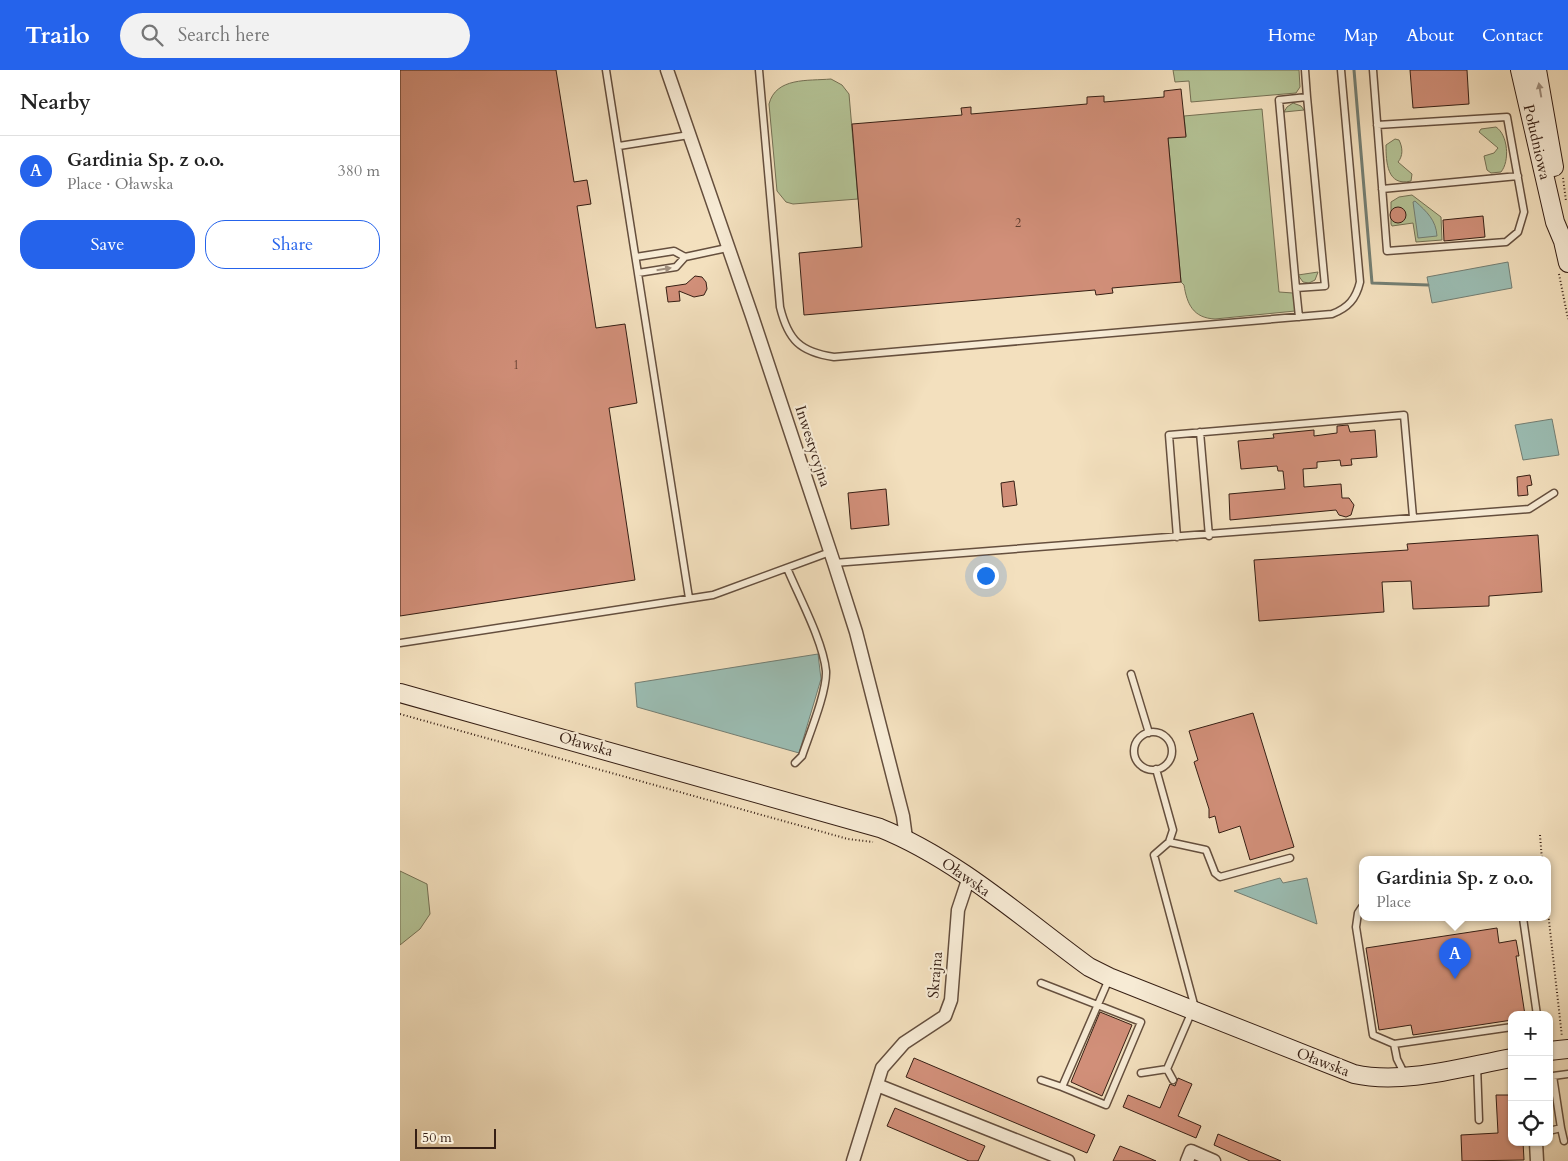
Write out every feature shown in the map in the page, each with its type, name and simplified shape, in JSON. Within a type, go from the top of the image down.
[{"type":"street","name":"Inwestycyjna","points":[[667,70],[856,632],[903,816],[906,838]]},
{"type":"street","name":"Południowa","points":[[1520,70],[1555,222],[1563,242],[1568,263]]},
{"type":"street","name":"Południowa","points":[[1537,70],[1564,220],[1563,242]]},
{"type":"street","name":"Oławska","points":[[400,693],[843,816],[906,838],[969,877],[1089,967],[1109,977],[1354,1074],[1374,1079],[1405,1076],[1508,1059]]},
{"type":"street","name":"Skrajna","points":[[852,1161],[882,1068],[904,1043],[945,1016],[951,1000],[958,910],[969,877]]},
{"type":"street","points":[[877,1085],[1068,1161]]},
{"type":"street","points":[[1536,1146],[1537,1161]]},
{"type":"street","points":[[1187,1161],[1191,1151],[1214,1161]]},
{"type":"lane","points":[[606,70],[690,598]]},
{"type":"lane","points":[[758,70],[780,307],[784,323],[791,337],[803,348],[818,354],[834,357],[1332,314],[1342,310],[1351,303],[1360,282],[1341,70]]},
{"type":"lane","points":[[1296,288],[1324,286],[1305,70]]},
{"type":"lane","points":[[1373,70],[1387,252],[1506,242],[1518,232],[1524,212],[1507,117],[1378,125]]},
{"type":"lane","points":[[1299,317],[1279,100],[1307,97]]},
{"type":"lane","points":[[619,146],[689,135]]},
{"type":"lane","points":[[1382,190],[1518,176]]},
{"type":"lane","points":[[638,273],[676,267],[685,257],[728,248]]},
{"type":"lane","points":[[636,257],[674,251],[685,257]]},
{"type":"lane","points":[[1177,537],[1169,435],[1200,432],[1404,415],[1413,517]]},
{"type":"lane","points":[[1200,432],[1208,536]]},
{"type":"lane","points":[[400,643],[713,595],[787,568],[832,558],[1208,536],[1413,517],[1529,509],[1554,493]]},
{"type":"lane","points":[[787,568],[822,652],[826,672],[825,686],[802,756],[795,763]]},
{"type":"lane","points":[[1131,674],[1149,732]]},
{"type":"lane","points":[[1149,732],[1155,732],[1166,737],[1171,747],[1170,759],[1162,768],[1144,767],[1139,763],[1134,752],[1138,739],[1149,732]]},
{"type":"lane","points":[[1156,769],[1173,830],[1169,842],[1154,855],[1194,1011],[1167,1069]]},
{"type":"lane","points":[[1169,842],[1206,850],[1215,874],[1220,877],[1290,858]]},
{"type":"lane","points":[[1359,912],[1356,927],[1373,1035],[1394,1044],[1508,1028]]},
{"type":"lane","points":[[1523,921],[1536,1011]]},
{"type":"lane","points":[[1062,1087],[1109,977]]},
{"type":"lane","points":[[1041,983],[1141,1022],[1106,1105],[1041,1080]]},
{"type":"lane","points":[[1394,1044],[1397,1059],[1405,1076]]},
{"type":"lane","points":[[1477,1064],[1479,1120]]},
{"type":"lane","points":[[1141,1073],[1167,1069]]},
{"type":"lane","points":[[1167,1069],[1173,1080]]},
{"type":"lane","points":[[1564,1141],[1553,1076],[1568,1074]]},
{"type":"lane","points":[[1553,1130],[1561,1128]]},
{"type":"path","points":[[400,714],[848,839],[866,842],[879,841]]},
{"type":"path","points":[[1540,835],[1542,856]]},
{"type":"path","points":[[1549,921],[1560,1050]]},
{"type":"green space","points":[[1173,70],[1299,70],[1300,87],[1296,93],[1191,102],[1189,81],[1175,82]]},
{"type":"green space","points":[[831,79],[842,85],[849,94],[858,199],[793,204],[786,202],[777,191],[769,104],[778,89],[786,85],[794,82]]},
{"type":"green space","points":[[1293,103],[1301,106],[1304,110],[1284,112]]},
{"type":"green space","points":[[1262,109],[1279,292],[1293,293],[1295,311],[1215,319],[1207,318],[1192,309],[1184,285],[1181,282],[1168,138],[1186,136],[1184,116]]},
{"type":"green space","points":[[1496,127],[1503,136],[1507,155],[1501,172],[1491,173],[1487,170],[1484,156],[1494,153],[1498,148],[1479,132],[1481,129]]},
{"type":"green space","points":[[1395,139],[1399,140],[1402,149],[1402,155],[1398,162],[1412,174],[1411,181],[1403,182],[1397,180],[1390,172],[1386,145]]},
{"type":"green space","points":[[1412,195],[1441,217],[1442,240],[1416,242],[1413,223],[1392,226],[1391,202],[1399,197]]},
{"type":"green space","points":[[1318,272],[1315,280],[1309,283],[1303,282],[1298,275]]},
{"type":"green space","points":[[400,871],[427,884],[430,914],[420,929],[400,945]]},
{"type":"water","points":[[1415,201],[1433,221],[1437,236],[1418,238],[1413,202]]},
{"type":"water","points":[[1508,262],[1512,288],[1432,303],[1427,277]]},
{"type":"water","points":[[1552,419],[1559,455],[1523,460],[1515,425]]},
{"type":"water","points":[[818,654],[821,679],[799,753],[637,707],[635,683]]},
{"type":"water","points":[[1280,878],[1283,883],[1307,878],[1317,924],[1234,891]]},
{"type":"building","points":[[400,70],[556,70],[574,182],[587,180],[591,204],[577,206],[596,328],[625,324],[637,403],[609,408],[635,580],[400,616]]},
{"type":"building","points":[[1410,70],[1467,70],[1469,104],[1413,108]]},
{"type":"building","points":[[1181,89],[1186,137],[1168,138],[1181,282],[1112,288],[1113,293],[1096,295],[1095,290],[804,315],[799,253],[862,247],[852,124],[962,115],[961,108],[971,107],[971,114],[1087,104],[1087,97],[1104,96],[1104,102],[1164,97],[1164,91]]},
{"type":"building","points":[[1395,207],[1401,207],[1406,212],[1404,221],[1395,223],[1390,218],[1390,212]]},
{"type":"building","points":[[1483,216],[1485,237],[1444,241],[1443,220]]},
{"type":"building","points":[[695,276],[702,277],[706,282],[707,289],[704,295],[694,297],[679,291],[680,301],[668,302],[666,287],[686,284]]},
{"type":"building","points":[[1348,425],[1350,432],[1375,430],[1377,457],[1351,459],[1352,465],[1341,466],[1340,460],[1317,462],[1317,468],[1303,469],[1304,487],[1341,484],[1342,498],[1349,498],[1354,505],[1351,515],[1346,517],[1339,515],[1336,510],[1230,520],[1229,494],[1285,489],[1283,471],[1278,471],[1277,466],[1241,469],[1238,441],[1274,438],[1273,434],[1314,430],[1314,436],[1337,433],[1337,426]]},
{"type":"building","points":[[1530,475],[1532,485],[1527,486],[1528,495],[1518,496],[1517,477]]},
{"type":"building","points":[[1014,481],[1017,505],[1003,507],[1001,483]]},
{"type":"building","points":[[886,489],[889,525],[851,529],[848,493]]},
{"type":"building","points":[[1538,535],[1542,592],[1489,596],[1489,606],[1413,609],[1411,581],[1382,582],[1384,612],[1259,621],[1254,560],[1408,550],[1407,544]]},
{"type":"building","points":[[1253,713],[1294,847],[1250,860],[1240,826],[1219,833],[1215,816],[1209,818],[1209,809],[1194,762],[1198,760],[1189,731]]},
{"type":"building","points":[[1497,928],[1499,943],[1516,940],[1519,956],[1516,956],[1524,1011],[1508,1011],[1508,1021],[1413,1035],[1411,1025],[1379,1030],[1366,948]]},
{"type":"building","points":[[1100,1012],[1132,1025],[1102,1096],[1071,1082]]},
{"type":"building","points":[[914,1058],[1095,1135],[1087,1153],[906,1077]]},
{"type":"building","points":[[1178,1078],[1192,1084],[1178,1116],[1201,1126],[1196,1138],[1123,1107],[1128,1095],[1160,1108],[1170,1084],[1175,1086]]},
{"type":"building","points":[[1496,1095],[1508,1095],[1508,1146],[1523,1146],[1524,1160],[1462,1161],[1461,1135],[1498,1133]]},
{"type":"building","points":[[895,1108],[985,1146],[978,1161],[969,1161],[887,1126]]},
{"type":"building","points":[[1218,1134],[1281,1161],[1250,1161],[1214,1145]]},
{"type":"building","points":[[1120,1146],[1140,1154],[1156,1161],[1113,1161]]},
{"type":"waterway","points":[[1354,70],[1372,283],[1428,285]]},
{"type":"place","name":"Gardinia Sp. z o.o.","points":[[1455,979]]}]
